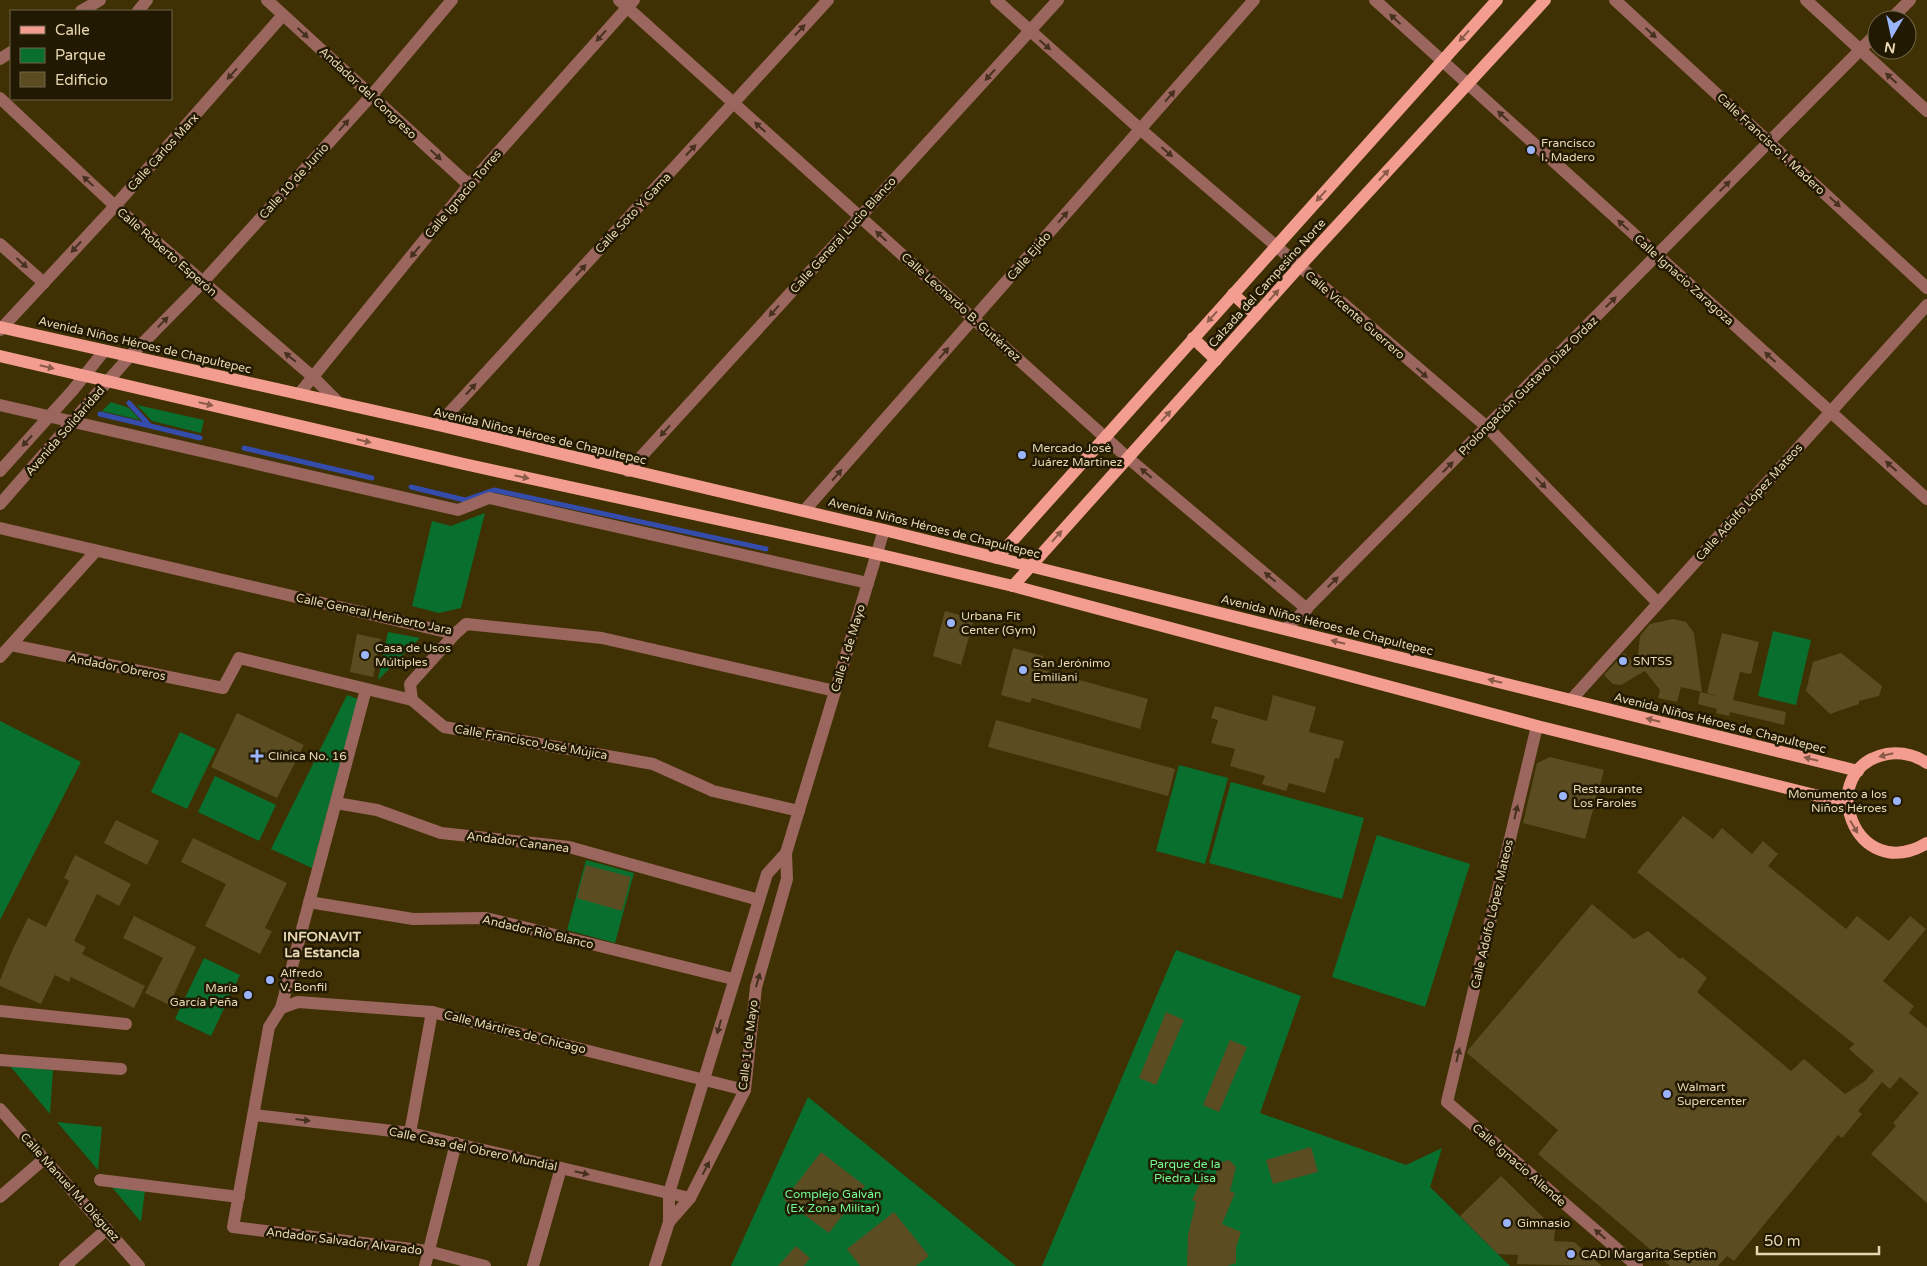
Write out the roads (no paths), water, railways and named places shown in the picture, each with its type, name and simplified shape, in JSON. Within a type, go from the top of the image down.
[{"type":"main road","name":"Calzada del Campesino Norte","points":[[997,558],[1497,0]]},
{"type":"main road","name":"Calzada del Campesino Norte","points":[[1013,586],[1256,315],[1545,0]]},
{"type":"main road","points":[[1233,294],[1256,315]]},
{"type":"main road","name":"Avenida Niños Héroes de Chapultepec","points":[[0,328],[338,402],[884,530],[1858,771]]},
{"type":"main road","points":[[1193,338],[1216,360]]},
{"type":"main road","points":[[0,356],[464,464],[877,554],[1013,586],[1537,726],[1847,803]]},
{"type":"main road","points":[[1925,760],[1909,755],[1888,754],[1869,761],[1858,771],[1848,792],[1847,803],[1850,818],[1856,832],[1880,850],[1896,852],[1911,850],[1927,843]]},
{"type":"street","points":[[83,10],[100,0]]},
{"type":"street","points":[[139,10],[147,0]]},
{"type":"street","name":"Andador del Congreso","points":[[267,0],[468,185]]},
{"type":"street","name":"Calle 10 de Junio","points":[[129,357],[202,283],[371,96],[452,0]]},
{"type":"street","name":"Calle Soto Y Gama","points":[[438,425],[828,0]]},
{"type":"street","name":"Calle Vicente Guerrero","points":[[996,0],[1029,32],[1299,268],[1487,428],[1658,602]]},
{"type":"street","name":"Calle General Lucio Blanco","points":[[628,471],[1058,0]]},
{"type":"street","name":"Calle Ejido","points":[[804,511],[1254,0]]},
{"type":"street","name":"Calle Ignacio Zaragoza","points":[[1375,0],[1927,499]]},
{"type":"street","name":"Calle Francisco I. Madero","points":[[1615,0],[1927,288]]},
{"type":"street","points":[[1806,0],[1927,111]]},
{"type":"street","points":[[1900,10],[1910,0]]},
{"type":"street","name":"Calle Leonardo B. Gutiérrez","points":[[627,2],[734,103],[1104,437],[1307,609]]},
{"type":"street","name":"Calle Ignacio Torres","points":[[299,394],[468,185],[627,2]]},
{"type":"street","name":"Calle Carlos Marx","points":[[0,328],[115,206],[283,15]]},
{"type":"street","name":"Prolongación Gustavo Díaz Ordaz","points":[[1286,630],[1867,43]]},
{"type":"street","name":"Calle Roberto Esperón","points":[[0,98],[115,206],[202,283],[314,377],[338,402]]},
{"type":"street","points":[[0,244],[44,283]]},
{"type":"street","name":"Calle Adolfo López Mateos","points":[[1571,700],[1927,305]]},
{"type":"street","name":"Avenida Solidaridad","points":[[0,471],[51,416],[104,351]]},
{"type":"street","name":"Avenida Solidaridad","points":[[0,504],[74,422],[129,357]]},
{"type":"street","points":[[0,405],[458,510],[489,498],[868,583]]},
{"type":"street","name":"Calle General Heriberto Jara","points":[[0,528],[455,634],[466,624],[602,638],[835,691]]},
{"type":"street","name":"Calle 1 de Mayo","points":[[669,1222],[690,1198],[745,1090],[756,987],[788,879],[786,852],[884,530]]},
{"type":"street","points":[[0,657],[96,551]]},
{"type":"street","points":[[412,700],[410,684],[455,634]]},
{"type":"street","name":"Andador Obreros","points":[[11,646],[222,688],[239,658]]},
{"type":"street","name":"Calle Francisco José Mújica","points":[[239,658],[412,700],[444,727],[653,764],[713,791],[799,810]]},
{"type":"street","name":"Andador Salvador Alvarado","points":[[366,689],[281,1008],[269,1027],[233,1227],[428,1251],[484,1266]]},
{"type":"street","name":"Calle Adolfo López Mateos","points":[[1447,1102],[1537,726]]},
{"type":"street","name":"Andador Cananea","points":[[336,803],[377,810],[441,833],[569,847],[759,900]]},
{"type":"street","name":"Calle 1 de Mayo","points":[[655,1266],[669,1222],[669,1193],[733,979],[767,874],[786,852]]},
{"type":"street","name":"Andador Río Blanco","points":[[309,902],[413,919],[486,918],[733,979]]},
{"type":"street","name":"Calle Mártires de Chicago","points":[[281,1008],[298,1002],[432,1012],[745,1090]]},
{"type":"street","points":[[0,1011],[126,1024]]},
{"type":"street","points":[[410,1133],[432,1012]]},
{"type":"street","points":[[0,1060],[121,1069]]},
{"type":"street","name":"Calle Ignacio Allende","points":[[1447,1102],[1637,1266]]},
{"type":"street","name":"Calle Manuel M. Diéguez","points":[[0,1109],[139,1266]]},
{"type":"street","name":"Calle Casa del Obrero Mundial","points":[[254,1114],[410,1133],[690,1198]]},
{"type":"street","points":[[425,1266],[456,1143]]},
{"type":"street","points":[[0,1197],[44,1158]]},
{"type":"street","points":[[533,1266],[561,1168]]},
{"type":"street","points":[[100,1180],[239,1197]]},
{"type":"street","points":[[65,1266],[107,1229]]},
{"type":"waterway","points":[[129,403],[149,425]]},
{"type":"waterway","points":[[100,414],[200,438]]},
{"type":"waterway","points":[[244,448],[372,478]]},
{"type":"waterway","points":[[411,487],[465,500],[494,490],[766,549]]},
{"type":"place","name":"Francisco I. Madero","points":[[1531,150]]},
{"type":"place","name":"Mercado José Juárez Martinez","points":[[1022,455]]},
{"type":"place","name":"Urbana Fit Center (Gym)","points":[[951,623]]},
{"type":"place","name":"Casa de Usos Múltiples","points":[[365,655]]},
{"type":"place","name":"SNTSS","points":[[1623,661]]},
{"type":"place","name":"San Jerónimo Emiliani","points":[[1023,670]]},
{"type":"place","name":"Clínica No. 16","points":[[257,756]]},
{"type":"place","name":"Restaurante Los Faroles","points":[[1563,796]]},
{"type":"place","name":"Monumento a los Niños Héroes","points":[[1897,801]]},
{"type":"place","name":"Alfredo V. Bonfil","points":[[270,980]]},
{"type":"place","name":"María García Peña","points":[[248,995]]},
{"type":"place","name":"Walmart Supercenter","points":[[1667,1094]]},
{"type":"place","name":"Gimnasio","points":[[1507,1223]]},
{"type":"place","name":"CADI Margarita Septién","points":[[1571,1254]]},
{"type":"district","name":"INFONAVIT La Estancia","points":[[322,944]]},
{"type":"park label","name":"Parque de la Piedra Lisa","points":[[1185,1171]]},
{"type":"park label","name":"Complejo Galván (Ex Zona Militar)","points":[[833,1201]]}]
